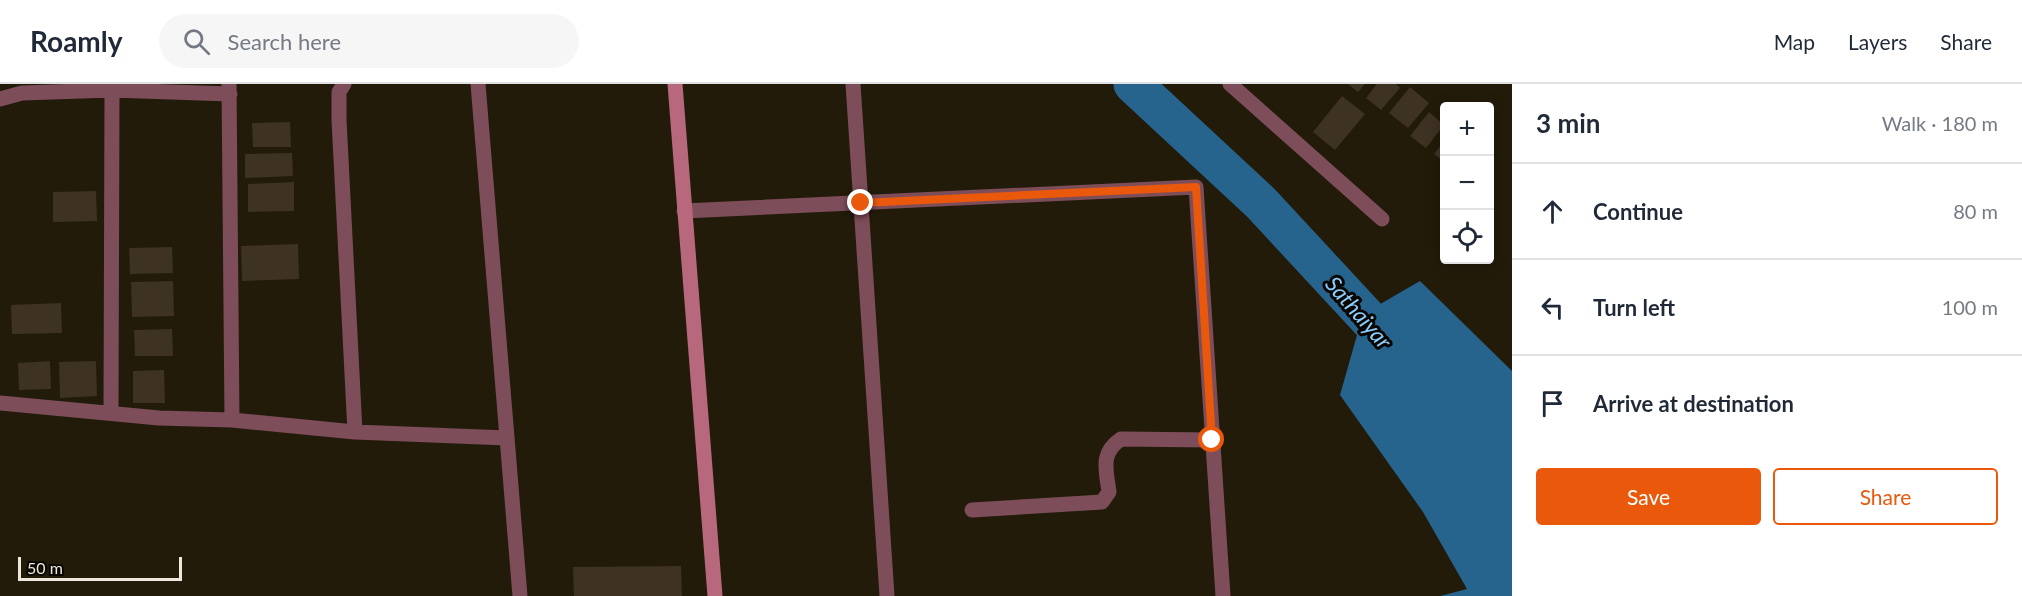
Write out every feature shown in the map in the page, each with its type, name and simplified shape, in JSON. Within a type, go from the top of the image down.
[{"type":"street","points":[[344,84],[339,92],[339,120],[355,432]]},
{"type":"street","points":[[478,84],[520,596]]},
{"type":"street","points":[[675,84],[715,596]]},
{"type":"street","points":[[853,84],[887,596]]},
{"type":"street","points":[[1240,87],[1382,219]]},
{"type":"street","points":[[0,99],[22,93],[230,89],[232,420]]},
{"type":"street","points":[[111,413],[112,90]]},
{"type":"street","points":[[684,211],[1196,187],[1222,596]]},
{"type":"street","points":[[0,403],[159,418],[232,420],[355,432],[507,438]]},
{"type":"street","points":[[972,510],[1102,502],[1109,492],[1105,460],[1112,445],[1121,439],[1212,440]]},
{"type":"water","points":[[1420,281],[1512,371],[1512,596],[1440,596],[1467,589],[1423,512],[1340,395],[1363,314]]},
{"type":"building","points":[[1348,84],[1365,84],[1358,92]]},
{"type":"building","points":[[1377,84],[1396,84],[1400,88],[1381,110],[1366,98]]},
{"type":"building","points":[[1410,87],[1429,103],[1408,128],[1389,113]]},
{"type":"building","points":[[1342,96],[1365,114],[1335,150],[1313,132]]},
{"type":"building","points":[[1429,112],[1440,122],[1440,130],[1426,148],[1410,136]]},
{"type":"building","points":[[290,122],[291,147],[253,147],[252,123]]},
{"type":"building","points":[[1440,146],[1440,159],[1434,154]]},
{"type":"building","points":[[292,153],[293,176],[245,178],[245,154]]},
{"type":"building","points":[[294,182],[294,211],[248,212],[248,184]]},
{"type":"building","points":[[96,191],[97,221],[53,222],[53,192]]},
{"type":"building","points":[[298,244],[299,279],[242,281],[241,246]]},
{"type":"building","points":[[172,247],[173,273],[130,274],[129,248]]},
{"type":"building","points":[[173,281],[174,316],[132,317],[131,282]]},
{"type":"building","points":[[61,303],[62,333],[12,334],[11,305]]},
{"type":"building","points":[[172,329],[173,356],[135,356],[134,330]]},
{"type":"building","points":[[50,361],[51,389],[19,390],[18,363]]},
{"type":"building","points":[[96,361],[97,396],[60,398],[59,362]]},
{"type":"building","points":[[164,370],[165,403],[133,403],[133,371]]},
{"type":"building","points":[[681,566],[682,596],[574,596],[573,567]]},
{"type":"waterway","name":"Sathaiyar","points":[[1133,84],[1261,203],[1388,340],[1395,356]]},
{"type":"route","points":[[861,203],[1196,187],[1212,440]]}]
